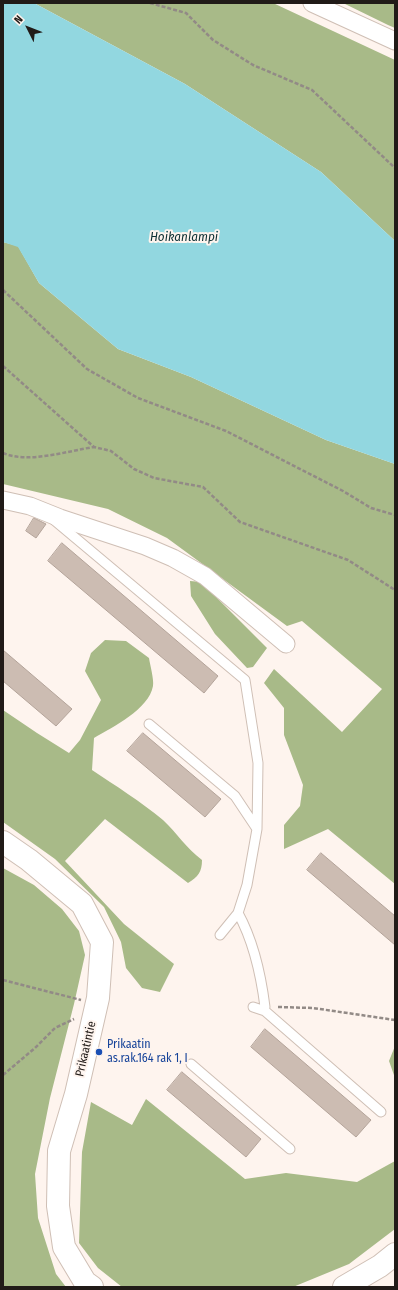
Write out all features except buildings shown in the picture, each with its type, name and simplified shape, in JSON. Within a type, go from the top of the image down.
[{"type":"street","points":[[312,3],[395,41]]},
{"type":"street","points":[[3,500],[30,506],[145,546],[173,558],[204,576],[286,644]]},
{"type":"street","name":"Prikaatintie","points":[[3,842],[29,860],[82,904],[102,942],[97,1004],[76,1094],[59,1152],[58,1206],[64,1247],[85,1282],[92,1287]]},
{"type":"street","points":[[345,1287],[380,1266],[395,1254]]},
{"type":"lane","points":[[44,512],[245,680],[258,763],[257,829],[247,885],[238,913],[220,935]]},
{"type":"lane","points":[[149,724],[235,796],[257,829]]},
{"type":"lane","points":[[238,913],[245,926],[262,981],[265,1007]]},
{"type":"lane","points":[[253,1007],[265,1011],[382,1112]]},
{"type":"lane","points":[[191,1064],[290,1150]]},
{"type":"path","points":[[150,3],[186,12],[213,40],[253,64],[312,90],[395,168]]},
{"type":"path","points":[[3,290],[88,369],[138,398],[226,431],[343,491],[371,508],[395,515]]},
{"type":"path","points":[[3,366],[94,447]]},
{"type":"path","points":[[3,453],[10,456],[42,457],[94,447],[111,451],[134,469],[154,478],[203,487],[240,522],[348,560],[395,590]]},
{"type":"path","points":[[3,980],[97,1004]]},
{"type":"path","points":[[3,1075],[35,1048],[55,1028],[77,1017],[97,1004]]},
{"type":"path","points":[[265,1007],[313,1008],[395,1020]]},
{"type":"green space","points":[[34,3],[273,3],[395,60],[395,241],[321,172],[185,84]]},
{"type":"green space","points":[[343,3],[395,3],[395,28],[388,25]]},
{"type":"green space","points":[[3,242],[18,246],[39,283],[118,349],[191,377],[326,440],[395,464],[395,884],[328,829],[284,849],[284,825],[300,806],[303,785],[284,735],[284,708],[264,683],[274,669],[342,732],[382,689],[302,621],[287,626],[167,538],[108,509],[3,484]]},
{"type":"green space","points":[[190,581],[201,582],[267,648],[253,667],[247,668],[215,634],[191,596]]},
{"type":"green space","points":[[105,640],[126,641],[149,658],[153,686],[145,702],[138,710],[120,723],[94,738],[92,770],[137,800],[163,820],[191,851],[202,860],[201,868],[197,876],[188,883],[105,819],[65,861],[124,924],[174,964],[160,992],[142,988],[126,968],[121,942],[104,907],[55,859],[3,822],[3,710],[69,753],[80,740],[101,700],[85,671],[91,653]]},
{"type":"green space","points":[[3,868],[34,885],[62,909],[79,931],[85,955],[50,1098],[35,1174],[38,1218],[56,1274],[66,1287],[3,1287]]},
{"type":"green space","points":[[395,1046],[395,1078],[389,1061]]},
{"type":"green space","points":[[146,1099],[245,1179],[286,1173],[357,1182],[395,1161],[395,1229],[349,1264],[293,1287],[122,1287],[98,1268],[79,1243],[82,1152],[91,1102],[132,1125]]},
{"type":"water","name":"Hoikanlampi","points":[[3,3],[34,3],[185,84],[321,172],[395,241],[395,464],[326,440],[191,377],[118,349],[39,283],[18,247],[3,242]]},
{"type":"place","name":"Prikaatin as.rak.164 rak 1, I","points":[[99,1052]]}]
